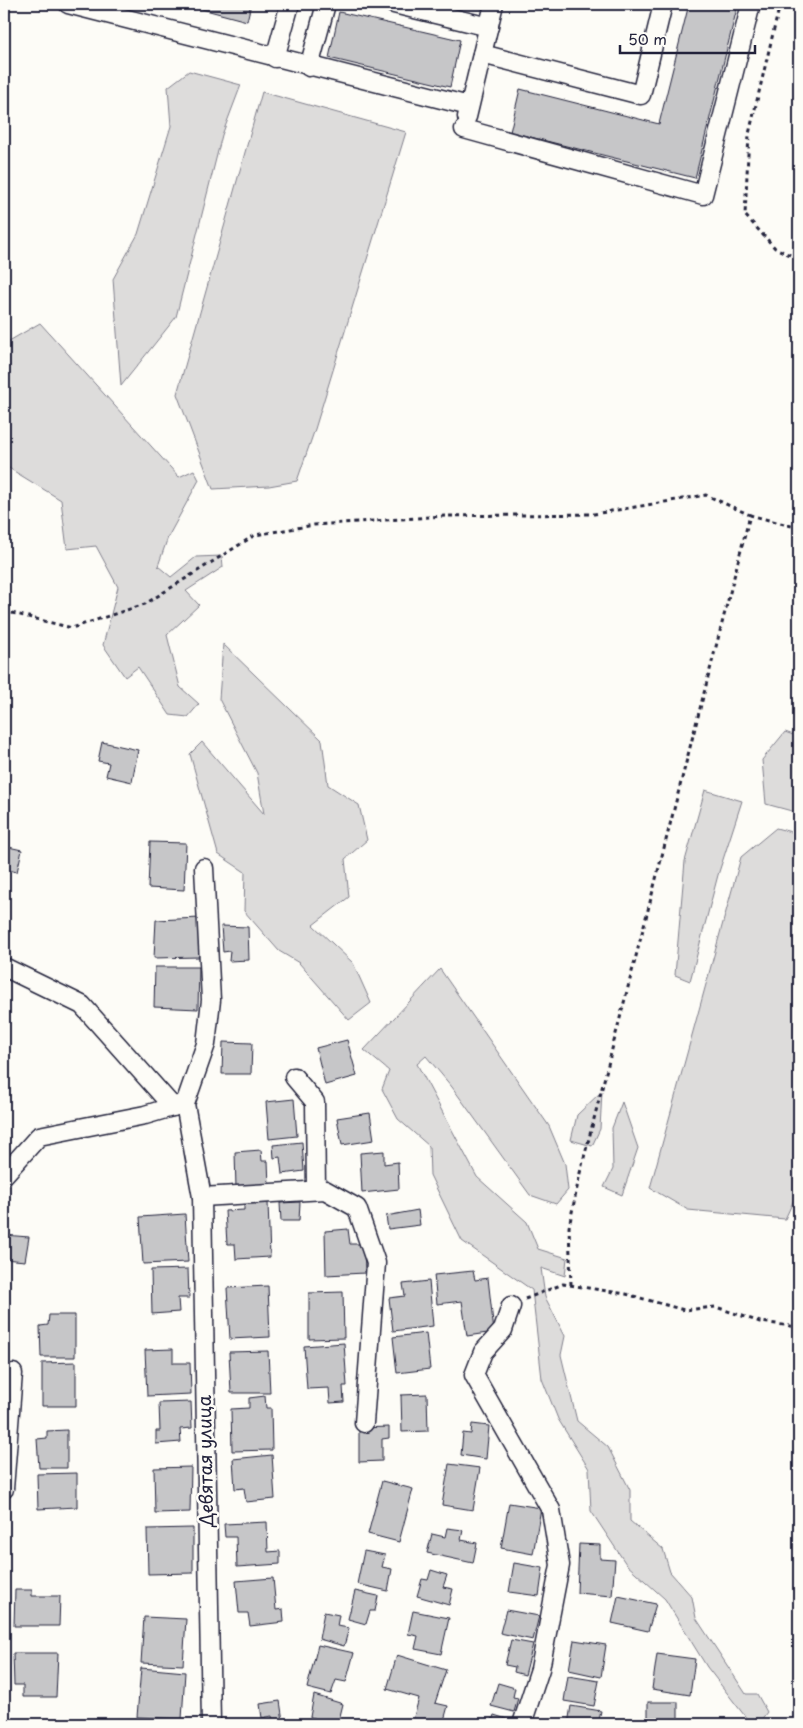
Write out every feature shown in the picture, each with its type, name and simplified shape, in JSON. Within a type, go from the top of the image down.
[{"type":"street","points":[[68,4],[309,67],[469,106]]},
{"type":"street","points":[[275,58],[290,4]]},
{"type":"street","points":[[309,67],[326,4]]},
{"type":"street","points":[[394,4],[489,27]]},
{"type":"street","points":[[494,4],[462,134],[703,195],[750,4]]},
{"type":"street","points":[[482,54],[641,95],[664,4]]},
{"type":"street","points":[[4,1175],[39,1136],[145,1115],[179,1105],[206,1044],[210,1000],[204,868]]},
{"type":"street","points":[[4,967],[82,1005],[179,1105]]},
{"type":"street","points":[[294,1077],[315,1102],[316,1190]]},
{"type":"street","name":"Девятая улица","points":[[179,1105],[202,1197],[210,1724]]},
{"type":"street","points":[[202,1197],[325,1190],[357,1208],[376,1263],[364,1423]]},
{"type":"street","points":[[511,1306],[502,1330],[483,1352],[474,1375],[551,1510],[560,1565],[540,1669],[522,1724]]},
{"type":"street","points":[[4,1489],[13,1373]]},
{"type":"path","points":[[780,4],[749,134],[745,215],[775,248],[799,259]]},
{"type":"path","points":[[4,610],[72,628],[145,604],[255,535],[314,525],[445,516],[594,514],[706,494],[750,515],[799,528]]},
{"type":"path","points":[[571,1285],[569,1227],[580,1173],[750,515]]},
{"type":"path","points":[[511,1306],[563,1284],[626,1294],[684,1310],[716,1307],[760,1322],[799,1327]]},
{"type":"shaded area","points":[[189,71],[241,85],[222,135],[176,317],[121,386],[113,279],[138,234],[171,126],[168,87]]},
{"type":"shaded area","points":[[262,92],[406,132],[315,429],[297,481],[269,486],[213,489],[177,394]]},
{"type":"shaded area","points":[[40,323],[179,477],[194,470],[199,480],[168,537],[158,566],[171,577],[196,557],[222,556],[223,567],[186,591],[199,605],[167,635],[180,687],[199,704],[188,717],[170,715],[138,667],[125,677],[103,645],[118,587],[96,546],[67,549],[61,500],[4,465],[4,344]]},
{"type":"shaded area","points":[[223,644],[322,740],[328,785],[359,805],[367,840],[345,859],[349,897],[313,925],[353,963],[371,1003],[349,1020],[299,963],[279,951],[244,911],[245,872],[218,854],[190,754],[202,742],[264,814],[257,773],[219,699]]},
{"type":"shaded area","points":[[785,732],[799,737],[799,813],[766,804],[762,760]]},
{"type":"shaded area","points":[[705,790],[742,801],[718,875],[690,981],[675,975],[685,861]]},
{"type":"shaded area","points":[[776,828],[799,834],[799,1189],[785,1219],[688,1210],[650,1188],[741,857]]},
{"type":"shaded area","points":[[440,969],[549,1126],[565,1164],[568,1190],[556,1204],[530,1195],[452,1087],[426,1056],[417,1064],[477,1177],[527,1222],[538,1249],[567,1258],[565,1276],[541,1268],[545,1297],[565,1336],[561,1355],[577,1421],[608,1447],[630,1490],[630,1521],[663,1549],[670,1572],[692,1597],[696,1618],[746,1694],[757,1694],[767,1712],[758,1724],[751,1724],[707,1667],[665,1599],[626,1564],[591,1511],[589,1469],[558,1419],[542,1379],[532,1290],[462,1241],[430,1175],[429,1146],[398,1119],[382,1089],[389,1071],[364,1050]]},
{"type":"shaded area","points":[[602,1091],[600,1129],[592,1146],[571,1140],[577,1115]]},
{"type":"shaded area","points":[[622,1102],[638,1148],[622,1195],[604,1187],[613,1169],[612,1128]]},
{"type":"building","points":[[183,4],[251,4],[247,21]]},
{"type":"building","points":[[689,4],[738,4],[695,178],[510,132],[520,89],[659,124]]},
{"type":"building","points":[[339,12],[460,40],[450,87],[329,58]]},
{"type":"building","points":[[102,742],[138,750],[132,782],[106,776],[109,763],[98,761]]},
{"type":"building","points":[[150,842],[186,843],[184,890],[148,888]]},
{"type":"building","points":[[4,846],[22,850],[17,872],[4,869]]},
{"type":"building","points":[[200,918],[199,957],[154,958],[156,920]]},
{"type":"building","points":[[221,926],[248,927],[249,960],[229,961],[230,951],[223,952]]},
{"type":"building","points":[[155,967],[199,967],[198,1009],[154,1007]]},
{"type":"building","points":[[347,1040],[357,1076],[325,1085],[316,1048]]},
{"type":"building","points":[[223,1042],[252,1043],[251,1074],[222,1074]]},
{"type":"building","points":[[294,1099],[297,1136],[269,1139],[266,1102]]},
{"type":"building","points":[[370,1113],[374,1140],[342,1145],[337,1118]]},
{"type":"building","points":[[302,1142],[304,1171],[282,1174],[280,1157],[274,1158],[273,1145]]},
{"type":"building","points":[[261,1150],[262,1161],[268,1161],[269,1186],[236,1188],[235,1152]]},
{"type":"building","points":[[384,1151],[384,1164],[398,1162],[399,1189],[362,1193],[360,1153]]},
{"type":"building","points":[[300,1202],[299,1221],[281,1221],[280,1203]]},
{"type":"building","points":[[268,1203],[270,1257],[236,1259],[235,1244],[227,1244],[225,1211],[244,1210],[244,1204]]},
{"type":"building","points":[[418,1210],[420,1225],[388,1229],[386,1216]]},
{"type":"building","points":[[185,1214],[188,1262],[143,1264],[140,1217]]},
{"type":"building","points":[[348,1229],[350,1244],[364,1244],[365,1273],[326,1275],[325,1231]]},
{"type":"building","points":[[4,1235],[29,1237],[25,1261],[4,1259]]},
{"type":"building","points":[[188,1269],[189,1298],[178,1298],[179,1312],[152,1314],[151,1270]]},
{"type":"building","points":[[473,1271],[475,1280],[488,1278],[494,1332],[467,1336],[462,1301],[437,1304],[434,1275]]},
{"type":"building","points":[[429,1281],[433,1326],[393,1331],[389,1298],[405,1296],[403,1284]]},
{"type":"building","points":[[268,1286],[270,1337],[230,1339],[227,1288]]},
{"type":"building","points":[[343,1292],[344,1338],[309,1339],[309,1293]]},
{"type":"building","points":[[49,1315],[75,1315],[75,1357],[41,1357],[40,1326],[48,1325]]},
{"type":"building","points":[[426,1333],[430,1369],[397,1373],[393,1337]]},
{"type":"building","points":[[344,1343],[347,1386],[343,1386],[344,1402],[330,1403],[329,1388],[307,1389],[304,1346]]},
{"type":"building","points":[[173,1349],[173,1363],[190,1363],[191,1394],[147,1396],[145,1350]]},
{"type":"building","points":[[268,1351],[270,1393],[231,1393],[229,1352]]},
{"type":"building","points":[[76,1362],[76,1406],[42,1406],[42,1363]]},
{"type":"building","points":[[427,1394],[428,1431],[402,1432],[401,1395]]},
{"type":"building","points":[[265,1396],[266,1408],[271,1408],[272,1450],[232,1451],[231,1409],[249,1408],[249,1398]]},
{"type":"building","points":[[191,1402],[192,1428],[180,1429],[181,1442],[156,1444],[156,1431],[160,1431],[159,1403]]},
{"type":"building","points":[[472,1424],[489,1426],[486,1459],[461,1455],[463,1433],[471,1434]]},
{"type":"building","points":[[389,1427],[389,1438],[382,1439],[382,1461],[359,1462],[359,1428]]},
{"type":"building","points":[[67,1430],[67,1468],[39,1468],[37,1439],[47,1438],[47,1431]]},
{"type":"building","points":[[272,1455],[275,1499],[246,1502],[244,1488],[235,1489],[233,1459]]},
{"type":"building","points":[[449,1464],[480,1468],[473,1510],[442,1505]]},
{"type":"building","points":[[191,1467],[190,1512],[155,1513],[154,1468]]},
{"type":"building","points":[[77,1473],[77,1507],[38,1509],[37,1474]]},
{"type":"building","points":[[382,1481],[413,1489],[399,1542],[368,1534]]},
{"type":"building","points":[[509,1503],[541,1508],[533,1554],[501,1548]]},
{"type":"building","points":[[267,1522],[268,1552],[280,1551],[280,1564],[237,1567],[236,1537],[225,1537],[224,1524]]},
{"type":"building","points":[[193,1528],[193,1573],[148,1574],[147,1529]]},
{"type":"building","points":[[447,1528],[463,1530],[461,1540],[477,1543],[473,1563],[427,1553],[432,1534],[445,1537]]},
{"type":"building","points":[[579,1544],[600,1545],[600,1559],[615,1560],[612,1596],[577,1593]]},
{"type":"building","points":[[364,1551],[385,1555],[382,1567],[392,1569],[388,1591],[357,1584]]},
{"type":"building","points":[[514,1563],[543,1568],[539,1596],[509,1592]]},
{"type":"building","points":[[431,1570],[447,1575],[443,1587],[453,1589],[449,1605],[417,1596],[422,1579],[428,1580]]},
{"type":"building","points":[[273,1578],[276,1610],[283,1609],[284,1622],[250,1626],[248,1613],[239,1613],[236,1581]]},
{"type":"building","points":[[15,1590],[32,1590],[32,1596],[60,1596],[59,1626],[14,1626]]},
{"type":"building","points":[[355,1591],[378,1596],[375,1611],[370,1611],[366,1624],[348,1619]]},
{"type":"building","points":[[618,1596],[656,1604],[648,1631],[612,1623]]},
{"type":"building","points":[[506,1610],[539,1616],[533,1640],[500,1633]]},
{"type":"building","points":[[413,1611],[449,1618],[441,1654],[415,1649],[418,1636],[408,1634]]},
{"type":"building","points":[[324,1612],[339,1615],[337,1626],[349,1628],[344,1646],[319,1639]]},
{"type":"building","points":[[144,1617],[186,1619],[183,1665],[141,1663]]},
{"type":"building","points":[[511,1640],[533,1644],[525,1675],[514,1672],[515,1667],[505,1665]]},
{"type":"building","points":[[574,1640],[606,1645],[601,1677],[569,1670]]},
{"type":"building","points":[[318,1645],[354,1653],[346,1682],[336,1680],[331,1694],[307,1688]]},
{"type":"building","points":[[13,1653],[58,1653],[56,1697],[23,1697],[23,1685],[14,1685]]},
{"type":"building","points":[[657,1654],[695,1659],[690,1695],[652,1689]]},
{"type":"building","points":[[397,1655],[446,1670],[435,1703],[448,1706],[443,1724],[412,1724],[419,1698],[387,1689]]},
{"type":"building","points":[[141,1668],[185,1672],[182,1719],[137,1717]]},
{"type":"building","points":[[568,1676],[599,1681],[594,1706],[564,1701]]},
{"type":"building","points":[[498,1683],[515,1688],[513,1697],[518,1698],[514,1712],[491,1706]]},
{"type":"building","points":[[314,1695],[343,1704],[338,1724],[313,1724],[315,1718],[310,1717]]},
{"type":"building","points":[[280,1701],[283,1721],[273,1723],[272,1716],[262,1718],[260,1704]]},
{"type":"building","points":[[648,1702],[678,1702],[678,1724],[648,1724]]},
{"type":"building","points":[[571,1706],[601,1711],[598,1724],[568,1724]]},
{"type":"building","points":[[494,1715],[513,1721],[512,1724],[491,1724]]}]
